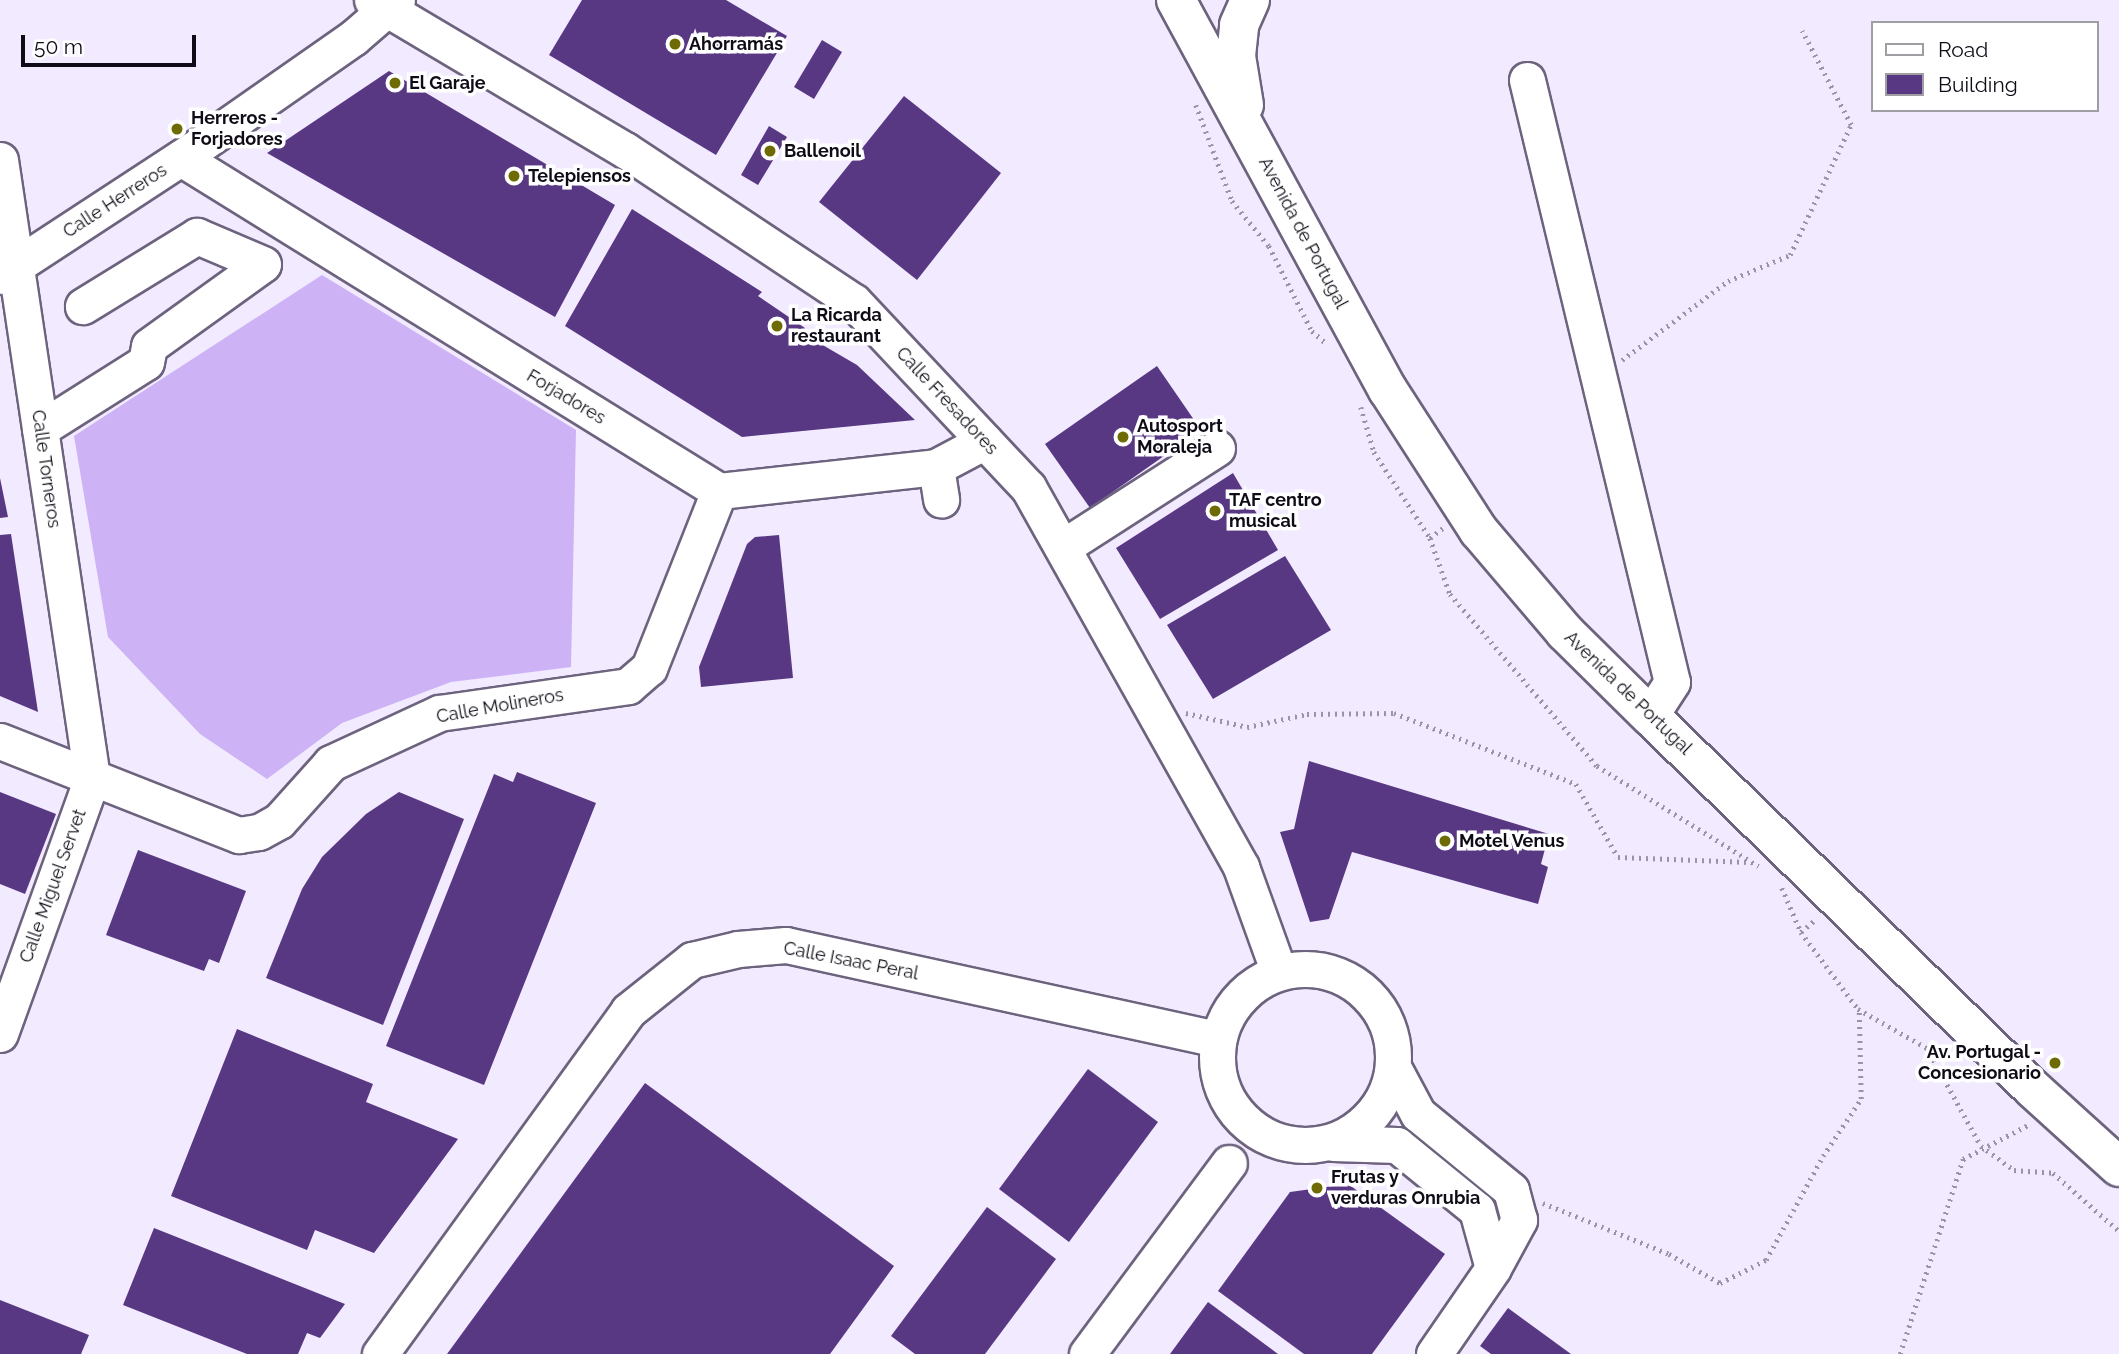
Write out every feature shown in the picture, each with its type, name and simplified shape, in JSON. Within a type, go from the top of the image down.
[{"type":"main road","name":"Avenida de Portugal","points":[[1176,0],[1388,390],[1479,531],[1565,632],[2057,1112],[2119,1167]]},
{"type":"main road","name":"Avenida de Portugal","points":[[1248,132],[1236,56],[1238,25],[1250,0]]},
{"type":"street","name":"Calle Herreros","points":[[8,271],[181,158],[386,3]]},
{"type":"street","name":"Calle Fresadores","points":[[386,3],[625,150],[854,302],[1028,487],[1241,867],[1278,970]]},
{"type":"street","points":[[1527,80],[1672,682],[1650,716]]},
{"type":"street","name":"Forjadores","points":[[181,158],[719,491]]},
{"type":"street","name":"Calle Torneros","points":[[0,160],[8,271],[40,429],[92,778]]},
{"type":"street","points":[[40,429],[146,362],[149,346],[263,264],[197,236],[83,306]]},
{"type":"street","points":[[719,491],[938,484],[985,441]]},
{"type":"street","points":[[1063,547],[1217,448]]},
{"type":"street","name":"Calle Molineros","points":[[0,741],[239,835],[259,832],[279,821],[331,763],[439,713],[628,686],[649,668],[719,491]]},
{"type":"street","name":"Calle Miguel Servet","points":[[0,1034],[92,778]]},
{"type":"street","name":"Calle Isaac Peral","points":[[380,1354],[628,1011],[692,960],[786,944],[1216,1040]]},
{"type":"street","points":[[1229,1163],[1225,1099],[1216,1040],[1238,995],[1278,970],[1320,967],[1359,984],[1386,1017],[1394,1069],[1418,1114],[1511,1190],[1519,1220],[1493,1268],[1434,1354]]},
{"type":"street","points":[[1334,1143],[1377,1112],[1394,1069]]},
{"type":"street","points":[[1225,1099],[1253,1131],[1286,1146]]},
{"type":"street","points":[[1087,1354],[1229,1163],[1286,1146],[1334,1143],[1397,1145],[1477,1210],[1493,1268]]},
{"type":"path","points":[[1599,377],[1728,281],[1790,255],[1851,125],[1802,32]]},
{"type":"path","points":[[1151,705],[1247,727],[1307,714],[1394,713],[1576,784],[1618,856],[1751,862]]},
{"type":"path","points":[[1511,1190],[1669,1254],[1720,1283],[1766,1260],[1861,1099],[1858,1009]]},
{"type":"path","points":[[1899,1354],[1963,1158],[2057,1112]]},
{"type":"shaded area","points":[[322,275],[576,430],[571,667],[451,682],[342,723],[267,779],[200,734],[108,637],[74,436]]},
{"type":"building","points":[[582,0],[726,0],[787,36],[716,155],[549,55]]},
{"type":"building","points":[[822,40],[842,52],[814,99],[794,87]]},
{"type":"building","points":[[389,71],[615,205],[555,317],[267,153]]},
{"type":"building","points":[[904,96],[1001,173],[917,280],[819,202]]},
{"type":"building","points":[[769,126],[787,137],[758,185],[741,175]]},
{"type":"building","points":[[632,209],[762,292],[758,296],[805,328],[802,333],[857,365],[915,420],[742,437],[565,326]]},
{"type":"building","name":"Autosport Moraleja","points":[[1157,366],[1201,430],[1090,508],[1045,444]]},
{"type":"building","name":"TAF centro musical","points":[[1233,473],[1278,550],[1160,619],[1116,548]]},
{"type":"building","points":[[0,478],[8,517],[0,518]]},
{"type":"building","points":[[11,534],[38,712],[0,696],[0,535]]},
{"type":"building","points":[[779,535],[793,678],[701,687],[699,667],[747,544],[755,537]]},
{"type":"building","points":[[1285,556],[1331,630],[1213,699],[1167,625]]},
{"type":"building","points":[[1309,761],[1549,834],[1541,864],[1548,867],[1538,904],[1352,852],[1329,919],[1310,922],[1280,832],[1294,829]]},
{"type":"building","points":[[517,772],[596,803],[484,1085],[386,1046],[494,774],[513,782]]},
{"type":"building","points":[[0,792],[56,814],[25,894],[0,884]]},
{"type":"building","points":[[399,792],[464,819],[383,1025],[266,978],[302,889],[322,857],[366,814]]},
{"type":"building","points":[[138,850],[246,891],[219,963],[209,959],[204,971],[106,935]]},
{"type":"building","points":[[237,1029],[373,1084],[366,1102],[458,1139],[374,1253],[315,1230],[307,1250],[171,1196]]},
{"type":"building","points":[[1088,1069],[1158,1122],[1069,1242],[999,1189]]},
{"type":"building","points":[[645,1083],[894,1266],[830,1354],[447,1354]]},
{"type":"building","points":[[1348,1184],[1445,1254],[1372,1354],[1304,1354],[1218,1291],[1290,1192]]},
{"type":"building","points":[[987,1207],[1056,1259],[985,1354],[915,1354],[891,1336]]},
{"type":"building","points":[[154,1228],[345,1304],[320,1338],[307,1333],[298,1354],[247,1354],[123,1305]]},
{"type":"building","points":[[0,1300],[89,1335],[81,1354],[0,1354]]},
{"type":"building","points":[[1208,1302],[1278,1354],[1170,1354]]},
{"type":"building","points":[[1508,1308],[1571,1354],[1491,1354],[1480,1346]]},
{"type":"place","name":"Ahorramás","points":[[675,44]]},
{"type":"place","name":"El Garaje","points":[[395,83]]},
{"type":"place","name":"Herreros - Forjadores","points":[[177,129]]},
{"type":"place","name":"Ballenoil","points":[[770,151]]},
{"type":"place","name":"Telepiensos","points":[[514,176]]},
{"type":"place","name":"La Ricarda restaurant","points":[[777,326]]},
{"type":"place","name":"Autosport Moraleja","points":[[1123,437]]},
{"type":"place","name":"TAF centro musical","points":[[1215,511]]},
{"type":"place","name":"Motel Venus","points":[[1445,841]]},
{"type":"place","name":"Av. Portugal - Concesionario","points":[[2055,1063]]},
{"type":"place","name":"Frutas y verduras Onrubia","points":[[1317,1188]]}]
